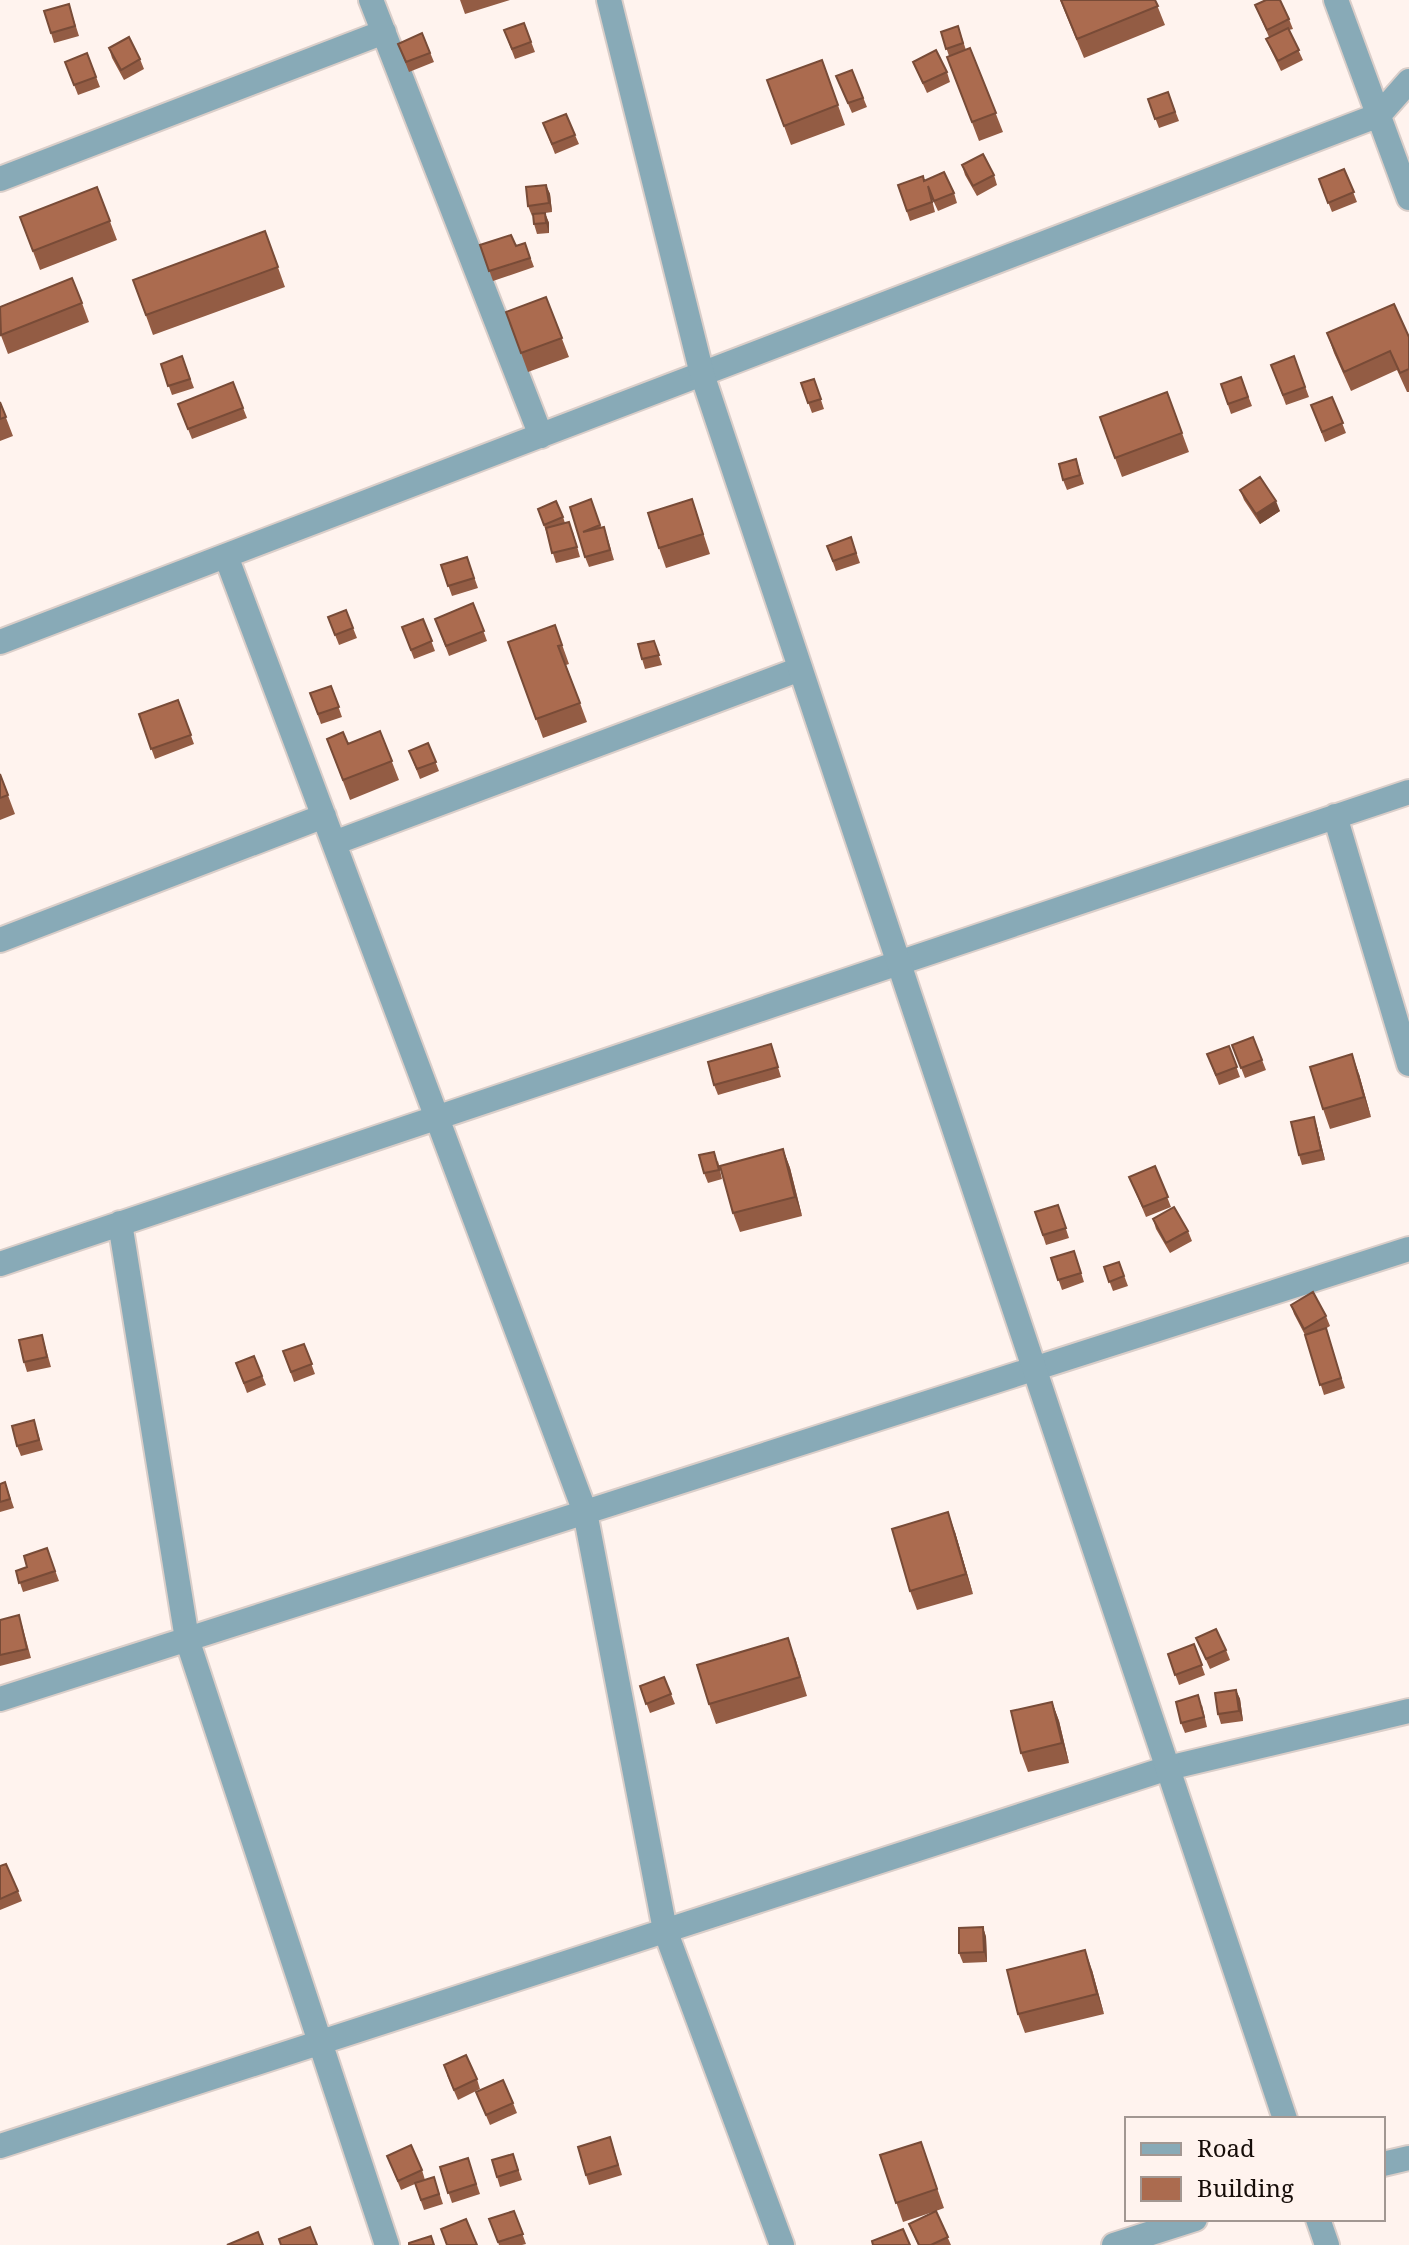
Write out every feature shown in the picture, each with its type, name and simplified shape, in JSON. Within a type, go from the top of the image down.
[{"type":"street","points":[[371,0],[541,436]]},
{"type":"street","points":[[609,0],[702,374],[1284,2117]]},
{"type":"street","points":[[1336,0],[1409,198]]},
{"type":"street","points":[[0,179],[384,32]]},
{"type":"street","points":[[0,642],[1379,115],[1409,81]]},
{"type":"street","points":[[226,556],[585,1512],[665,1930],[782,2245]]},
{"type":"street","points":[[334,843],[800,669]]},
{"type":"street","points":[[0,1264],[1409,792]]},
{"type":"street","points":[[0,940],[324,816]]},
{"type":"street","points":[[1335,816],[1409,1064]]},
{"type":"street","points":[[120,1223],[187,1639],[387,2245]]},
{"type":"street","points":[[0,1699],[1409,1249]]},
{"type":"street","points":[[0,2146],[1168,1768],[1409,1711]]},
{"type":"street","points":[[1385,2164],[1409,2158]]},
{"type":"street","points":[[1114,2245],[1189,2221]]},
{"type":"street","points":[[1319,2221],[1327,2245]]},
{"type":"building","points":[[1061,0],[1155,0],[1158,6],[1077,39]]},
{"type":"building","points":[[1266,0],[1280,0],[1289,19],[1267,30],[1255,5]]},
{"type":"building","points":[[69,4],[75,26],[51,33],[44,11]]},
{"type":"building","points":[[524,23],[531,42],[512,49],[504,30]]},
{"type":"building","points":[[958,26],[963,43],[946,49],[941,32]]},
{"type":"building","points":[[1288,28],[1299,50],[1278,61],[1266,39]]},
{"type":"building","points":[[422,33],[430,53],[406,62],[398,44]]},
{"type":"building","points":[[129,37],[140,59],[121,70],[109,48]]},
{"type":"building","points":[[970,48],[996,113],[972,122],[947,57]]},
{"type":"building","points":[[936,50],[947,72],[923,83],[913,62]]},
{"type":"building","points":[[87,53],[96,77],[74,85],[65,62]]},
{"type":"building","points":[[822,60],[838,105],[784,126],[767,80]]},
{"type":"building","points":[[852,70],[863,98],[848,103],[836,76]]},
{"type":"building","points":[[1168,92],[1175,112],[1155,119],[1148,99]]},
{"type":"building","points":[[566,114],[575,135],[552,144],[543,123]]},
{"type":"building","points":[[983,154],[994,175],[973,186],[962,165]]},
{"type":"building","points":[[1344,169],[1354,192],[1328,203],[1319,179]]},
{"type":"building","points":[[944,172],[954,193],[934,201],[928,186],[932,202],[907,211],[898,185],[923,176],[924,181]]},
{"type":"building","points":[[546,185],[549,203],[528,206],[526,187]]},
{"type":"building","points":[[97,187],[110,221],[33,251],[20,217]]},
{"type":"building","points":[[545,213],[546,223],[534,224],[533,214]]},
{"type":"building","points":[[265,231],[278,267],[146,315],[133,280]]},
{"type":"building","points":[[511,235],[516,246],[525,243],[530,258],[489,271],[480,245]]},
{"type":"building","points":[[72,278],[82,303],[1,335],[0,307]]},
{"type":"building","points":[[546,297],[562,338],[521,353],[506,312]]},
{"type":"building","points":[[1394,304],[1409,337],[1409,369],[1400,373],[1390,351],[1344,372],[1327,333]]},
{"type":"building","points":[[182,356],[190,379],[168,386],[161,364]]},
{"type":"building","points":[[1294,356],[1305,387],[1283,395],[1271,365]]},
{"type":"building","points":[[1241,377],[1248,397],[1228,404],[1221,384]]},
{"type":"building","points":[[814,379],[821,399],[808,403],[801,383]]},
{"type":"building","points":[[233,382],[243,408],[188,429],[178,404]]},
{"type":"building","points":[[1167,392],[1182,433],[1115,458],[1100,417]]},
{"type":"building","points":[[1332,397],[1343,423],[1322,432],[1311,405]]},
{"type":"building","points":[[0,402],[6,417],[0,419]]},
{"type":"building","points":[[1076,459],[1080,475],[1063,480],[1059,464]]},
{"type":"building","points":[[1260,477],[1276,501],[1256,514],[1240,490]]},
{"type":"building","points":[[591,499],[600,525],[583,532],[604,527],[610,550],[585,557],[570,507]]},
{"type":"building","points":[[692,499],[703,534],[659,548],[648,513]]},
{"type":"building","points":[[556,501],[563,517],[544,525],[538,509]]},
{"type":"building","points":[[569,522],[577,547],[552,553],[546,528]]},
{"type":"building","points":[[851,537],[856,553],[833,561],[827,546]]},
{"type":"building","points":[[467,557],[474,578],[448,586],[441,565]]},
{"type":"building","points":[[473,603],[484,631],[446,646],[435,619]]},
{"type":"building","points":[[346,610],[353,628],[335,635],[328,617]]},
{"type":"building","points":[[423,619],[432,641],[411,650],[402,627]]},
{"type":"building","points":[[555,625],[562,645],[558,646],[580,703],[536,719],[508,642]]},
{"type":"building","points":[[654,641],[659,655],[642,659],[638,644]]},
{"type":"building","points":[[331,686],[339,707],[318,714],[310,693]]},
{"type":"building","points":[[178,700],[191,735],[151,749],[139,714]]},
{"type":"building","points":[[380,731],[392,761],[343,780],[327,739],[343,732],[348,744]]},
{"type":"building","points":[[428,743],[436,762],[417,769],[409,751]]},
{"type":"building","points":[[0,774],[8,795],[0,798]]},
{"type":"building","points":[[1253,1037],[1262,1060],[1241,1068],[1232,1045]]},
{"type":"building","points":[[771,1044],[778,1067],[714,1085],[708,1062]]},
{"type":"building","points":[[1229,1046],[1237,1067],[1216,1075],[1207,1054]]},
{"type":"building","points":[[1352,1054],[1364,1097],[1323,1109],[1310,1067]]},
{"type":"building","points":[[1314,1117],[1321,1150],[1299,1155],[1291,1122]]},
{"type":"building","points":[[783,1149],[795,1197],[733,1213],[720,1166]]},
{"type":"building","points":[[714,1152],[719,1170],[704,1173],[699,1155]]},
{"type":"building","points":[[1155,1166],[1168,1197],[1143,1207],[1129,1177]]},
{"type":"building","points":[[1058,1205],[1066,1228],[1043,1235],[1035,1212]]},
{"type":"building","points":[[1174,1207],[1188,1231],[1166,1243],[1153,1219]]},
{"type":"building","points":[[1074,1251],[1081,1273],[1058,1280],[1051,1258]]},
{"type":"building","points":[[1119,1262],[1124,1276],[1109,1282],[1104,1267]]},
{"type":"building","points":[[1313,1292],[1326,1316],[1304,1329],[1291,1305]]},
{"type":"building","points":[[1326,1328],[1341,1378],[1320,1385],[1305,1335]]},
{"type":"building","points":[[42,1335],[47,1357],[24,1362],[19,1340]]},
{"type":"building","points":[[304,1344],[312,1364],[291,1372],[283,1351]]},
{"type":"building","points":[[254,1356],[262,1376],[244,1383],[236,1363]]},
{"type":"building","points":[[34,1420],[39,1440],[17,1446],[12,1426]]},
{"type":"building","points":[[5,1482],[10,1499],[0,1502],[0,1484]]},
{"type":"building","points":[[948,1512],[966,1574],[910,1591],[892,1529]]},
{"type":"building","points":[[47,1548],[55,1571],[19,1583],[16,1571],[27,1567],[24,1556]]},
{"type":"building","points":[[19,1615],[27,1649],[0,1655],[0,1620]]},
{"type":"building","points":[[1216,1629],[1226,1650],[1206,1659],[1196,1638]]},
{"type":"building","points":[[788,1638],[800,1677],[709,1704],[697,1665]]},
{"type":"building","points":[[1194,1644],[1202,1665],[1175,1675],[1168,1654]]},
{"type":"building","points":[[664,1677],[671,1694],[646,1704],[640,1686]]},
{"type":"building","points":[[1236,1690],[1239,1711],[1218,1714],[1215,1693]]},
{"type":"building","points":[[1198,1695],[1204,1717],[1181,1723],[1176,1702]]},
{"type":"building","points":[[1052,1702],[1062,1743],[1021,1753],[1011,1711]]},
{"type":"building","points":[[6,1864],[18,1891],[0,1899],[0,1866]]},
{"type":"building","points":[[983,1927],[984,1952],[959,1953],[959,1928]]},
{"type":"building","points":[[1085,1950],[1097,1994],[1018,2014],[1007,1970]]},
{"type":"building","points":[[466,2055],[477,2079],[454,2090],[444,2065]]},
{"type":"building","points":[[503,2080],[513,2103],[486,2115],[476,2092]]},
{"type":"building","points":[[610,2137],[618,2165],[586,2175],[578,2147]]},
{"type":"building","points":[[921,2142],[937,2189],[896,2203],[880,2155]]},
{"type":"building","points":[[411,2145],[422,2170],[398,2181],[387,2156]]},
{"type":"building","points":[[513,2154],[518,2170],[497,2177],[492,2160]]},
{"type":"building","points":[[468,2158],[476,2184],[448,2193],[440,2167]]},
{"type":"building","points":[[434,2177],[439,2194],[421,2200],[415,2183]]},
{"type":"building","points":[[514,2211],[523,2234],[498,2242],[489,2219]]},
{"type":"building","points":[[936,2211],[948,2237],[931,2245],[919,2245],[909,2224]]},
{"type":"building","points":[[466,2219],[477,2245],[447,2245],[441,2229]]},
{"type":"building","points":[[310,2227],[317,2245],[281,2245],[279,2239]]},
{"type":"building","points":[[903,2229],[910,2245],[873,2245],[872,2241]]},
{"type":"building","points":[[258,2232],[263,2245],[227,2245]]},
{"type":"building","points":[[431,2236],[434,2245],[409,2245],[409,2243]]}]
